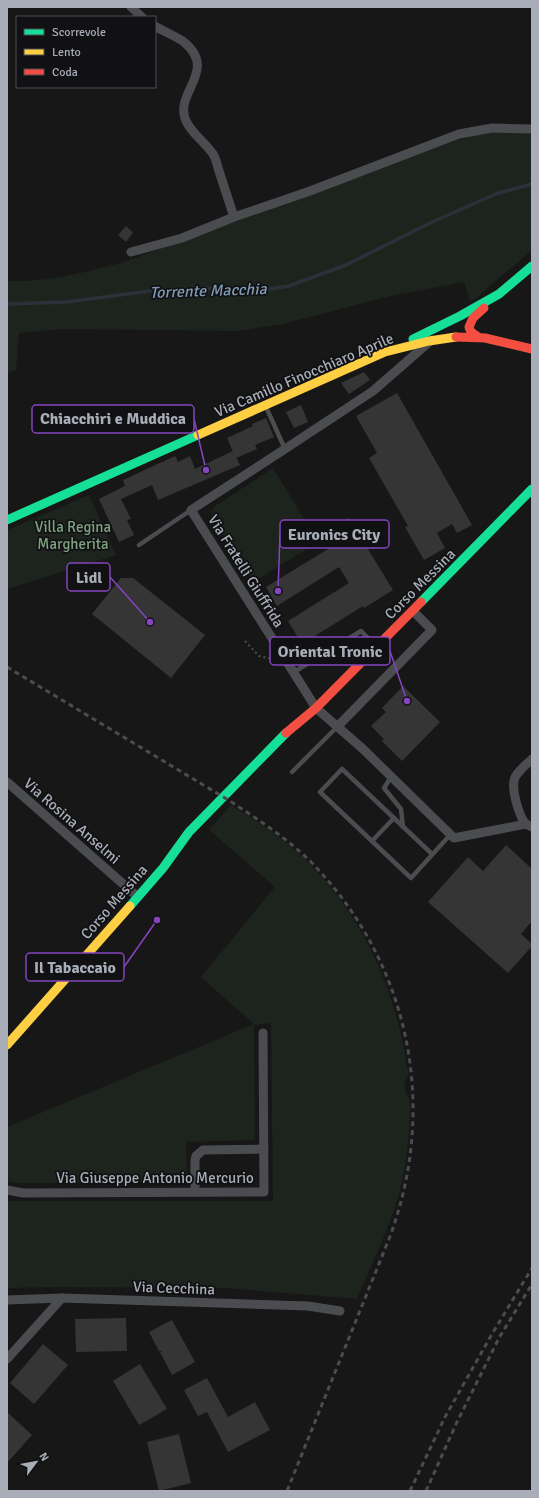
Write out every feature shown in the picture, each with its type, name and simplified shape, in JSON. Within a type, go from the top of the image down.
[{"type":"main road","points":[[478,337],[471,332],[469,327],[470,322],[499,294],[532,266]]},
{"type":"main road","points":[[385,352],[446,323],[499,294]]},
{"type":"main road","name":"Via Camillo Finocchiaro Aprile","points":[[7,520],[385,352],[430,341],[457,337],[478,337],[532,349]]},
{"type":"main road","name":"Corso Messina","points":[[7,1045],[138,897],[163,868],[190,832],[222,797],[290,729],[313,711],[532,489]]},
{"type":"street","points":[[131,7],[141,16]]},
{"type":"street","points":[[156,27],[183,41],[190,48],[198,62],[197,73],[185,100],[185,120],[190,128],[213,154],[234,217]]},
{"type":"street","points":[[131,252],[182,238],[234,217],[310,192],[459,134],[492,128],[532,129]]},
{"type":"street","points":[[191,510],[372,391],[430,341]]},
{"type":"street","name":"Via Fratelli Giuffrida","points":[[191,510],[294,672],[313,711],[338,726],[450,835]]},
{"type":"street","points":[[338,726],[432,630],[413,611]]},
{"type":"street","points":[[450,835],[454,838],[529,825],[519,809],[514,792],[514,780],[520,771],[532,759]]},
{"type":"street","name":"Via Rosina Anselmi","points":[[7,782],[138,897]]},
{"type":"street","name":"Via Giuseppe Antonio Mercurio","points":[[7,1190],[23,1193],[264,1192],[263,1033]]},
{"type":"street","points":[[195,1192],[194,1161],[196,1156],[203,1150],[264,1149]]},
{"type":"street","points":[[7,1359],[62,1298]]},
{"type":"street","name":"Via Cecchina","points":[[7,1300],[62,1298],[308,1306],[340,1311]]},
{"type":"lane","points":[[266,406],[285,449]]},
{"type":"lane","points":[[139,545],[191,510]]},
{"type":"lane","points":[[294,672],[361,631],[377,647]]},
{"type":"lane","points":[[292,772],[338,726]]},
{"type":"lane","points":[[432,854],[342,769],[320,792],[411,878],[450,835]]},
{"type":"lane","points":[[391,777],[384,788],[401,810],[403,827]]},
{"type":"lane","points":[[372,841],[394,818]]},
{"type":"path","points":[[245,641],[259,656],[271,657],[276,662]]},
{"type":"green space","points":[[504,131],[532,134],[532,250],[470,302],[464,282],[390,296],[283,324],[239,331],[63,329],[19,333],[16,370],[7,373],[7,281],[50,279],[121,263],[474,134]]},
{"type":"green space","points":[[273,468],[318,542],[253,582],[247,573],[247,569],[240,561],[211,512],[215,506]]},
{"type":"green space","name":"Villa Regina Margherita","points":[[89,495],[116,555],[7,589],[7,530]]},
{"type":"green space","points":[[231,805],[265,826],[304,858],[339,898],[354,920],[379,966],[399,1027],[408,1069],[405,1088],[410,1103],[408,1146],[396,1205],[357,1299],[225,1288],[7,1288],[7,1201],[273,1201],[271,1023],[254,1025],[255,1140],[186,1142],[187,1182],[17,1183],[7,1181],[7,1127],[254,1024],[201,977],[275,887],[209,830]]},
{"type":"building","points":[[126,226],[133,233],[126,242],[118,235]]},
{"type":"building","points":[[364,372],[370,380],[349,394],[341,383]]},
{"type":"building","points":[[397,393],[472,525],[457,533],[452,524],[437,533],[445,548],[424,560],[405,527],[408,526],[369,458],[377,453],[356,416]]},
{"type":"building","points":[[301,405],[308,422],[294,428],[286,412]]},
{"type":"building","points":[[266,418],[274,437],[255,445],[257,449],[236,458],[227,438]]},
{"type":"building","points":[[233,451],[240,465],[158,500],[152,485],[121,499],[131,519],[127,520],[134,535],[119,542],[99,499],[125,486],[123,480],[175,456],[178,462],[190,456],[195,469]]},
{"type":"building","points":[[349,518],[393,590],[364,608],[363,606],[302,644],[288,621],[349,583],[339,567],[277,606],[266,587],[328,549],[320,536]]},
{"type":"building","points":[[121,578],[133,578],[205,635],[171,678],[92,614]]},
{"type":"building","points":[[403,686],[440,722],[402,761],[382,741],[384,739],[371,726],[386,712],[382,708]]},
{"type":"building","points":[[506,845],[532,869],[532,921],[521,934],[532,944],[532,946],[508,973],[428,902],[468,857],[483,871]]},
{"type":"building","points":[[126,1318],[127,1351],[76,1352],[75,1319]]},
{"type":"building","points":[[172,1320],[195,1362],[172,1375],[160,1352],[163,1351],[159,1351],[149,1332]]},
{"type":"building","points":[[43,1344],[68,1365],[34,1404],[10,1383]]},
{"type":"building","points":[[140,1364],[167,1409],[139,1425],[113,1381]]},
{"type":"building","points":[[207,1378],[228,1417],[255,1402],[270,1430],[228,1452],[207,1412],[198,1416],[184,1390]]},
{"type":"building","points":[[7,1412],[32,1435],[7,1463]]},
{"type":"building","points":[[179,1434],[191,1483],[159,1491],[147,1442]]},
{"type":"waterway","name":"Torrente Macchia","points":[[7,304],[67,302],[157,290],[205,288],[248,292],[289,286],[346,265],[430,223],[498,193],[532,184]]},
{"type":"railway","points":[[7,667],[230,801],[293,846],[312,863],[345,903],[372,946],[393,992],[406,1039],[412,1089],[412,1139],[404,1189],[389,1239],[287,1491]]},
{"type":"railway","points":[[410,1491],[445,1417],[492,1334],[532,1268]]},
{"type":"railway","points":[[426,1491],[457,1422],[499,1338],[532,1284]]},
{"type":"traffic: fast","points":[[413,339],[460,316],[499,294],[532,266]]},
{"type":"traffic: fast","points":[[7,520],[198,435]]},
{"type":"traffic: fast","points":[[421,602],[532,489]]},
{"type":"traffic: fast","points":[[130,906],[163,868],[189,832],[286,733]]},
{"type":"traffic: slow","points":[[198,435],[385,352],[429,341],[456,337]]},
{"type":"traffic: slow","points":[[7,1045],[130,906]]},
{"type":"traffic: jam","points":[[478,337],[471,332],[469,327],[473,318],[484,308]]},
{"type":"traffic: jam","points":[[456,337],[485,338],[532,349]]},
{"type":"traffic: jam","points":[[286,733],[316,708],[421,602]]},
{"type":"place","name":"Chiacchiri e Muddica","points":[[206,470]]},
{"type":"place","name":"Euronics City","points":[[278,591]]},
{"type":"place","name":"Lidl","points":[[150,622]]},
{"type":"place","name":"Oriental Tronic","points":[[407,701]]},
{"type":"place","name":"Il Tabaccaio","points":[[157,920]]}]
